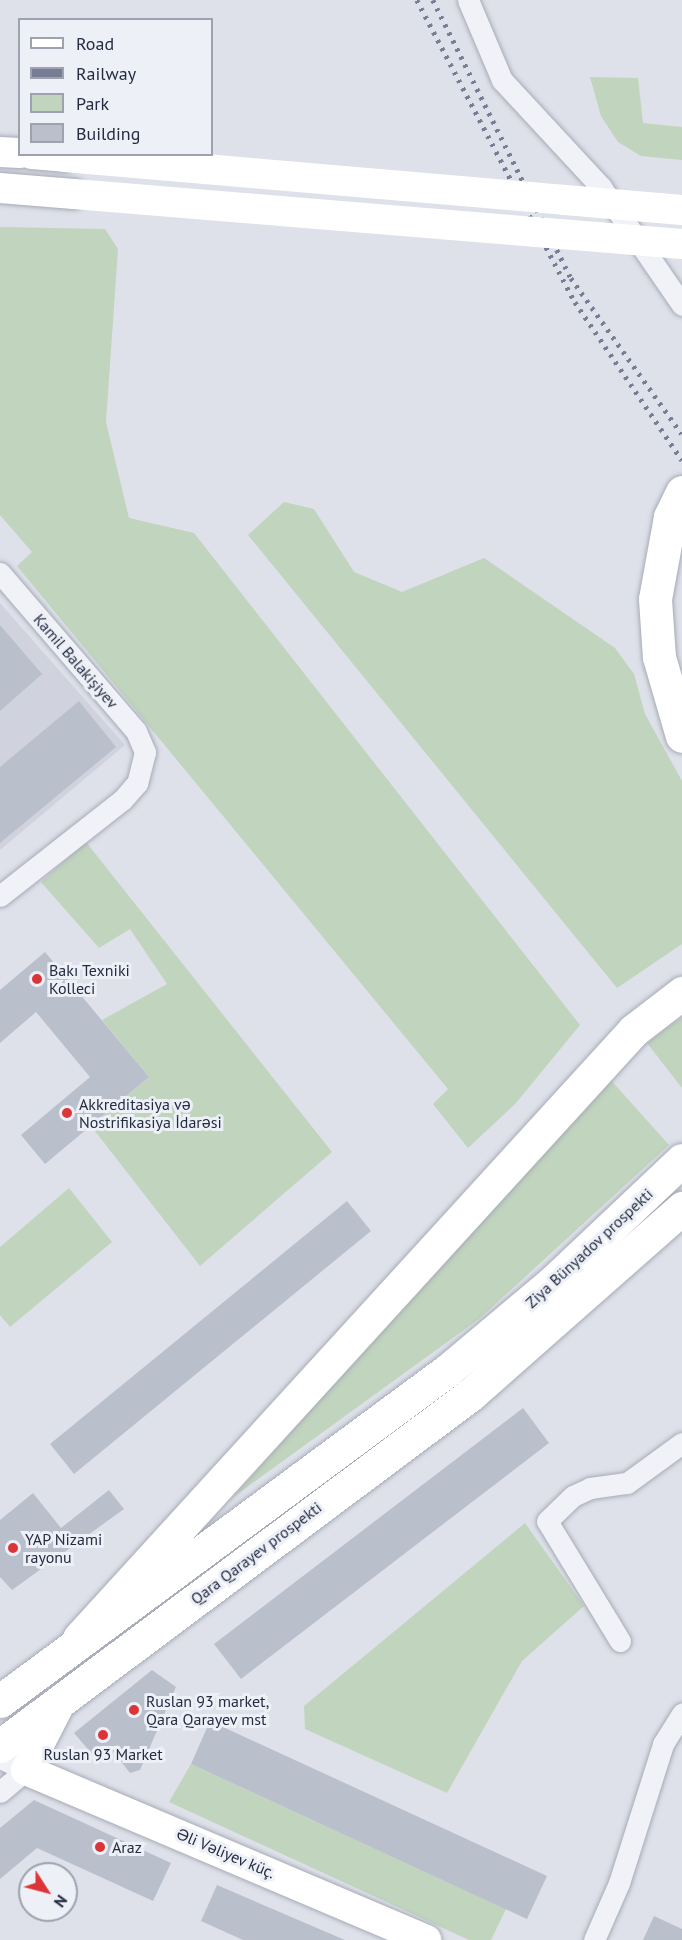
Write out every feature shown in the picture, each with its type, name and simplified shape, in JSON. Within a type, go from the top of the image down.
[{"type":"main road","points":[[0,152],[18,153]]},
{"type":"main road","points":[[54,156],[682,210]]},
{"type":"main road","points":[[0,188],[682,244]]},
{"type":"main road","points":[[682,492],[670,517],[655,599],[659,657],[682,736]]},
{"type":"main road","points":[[0,1701],[79,1638],[401,1290],[634,1030],[682,993]]},
{"type":"main road","name":"Ziya Bünyadov prospekti","points":[[79,1638],[494,1333],[682,1160]]},
{"type":"main road","name":"Ziya Bünyadov prospekti","points":[[513,1361],[682,1210]]},
{"type":"main road","name":"Qara Qarayev prospekti","points":[[0,1746],[513,1361]]},
{"type":"main road","points":[[13,1764],[63,1698]]},
{"type":"main road","name":"Əli Vəliyev küç.","points":[[13,1764],[373,1915],[413,1938]]},
{"type":"street","points":[[468,0],[502,80],[601,187],[682,305]]},
{"type":"street","name":"Kamil Balakişiyev","points":[[0,573],[136,731],[145,752],[137,783],[122,800],[0,896]]},
{"type":"street","points":[[620,1641],[547,1521],[573,1496],[590,1488],[627,1483],[682,1443]]},
{"type":"street","points":[[594,1940],[619,1883],[663,1744],[682,1714]]},
{"type":"street","points":[[0,1792],[13,1764]]},
{"type":"shaded area","points":[[0,603],[125,745],[0,850]]},
{"type":"green space","points":[[590,77],[638,78],[643,123],[682,127],[682,160],[641,156],[618,142],[601,116]]},
{"type":"green space","points":[[0,227],[105,229],[118,249],[106,422],[129,518],[194,533],[580,1025],[516,1103],[468,1148],[433,1104],[448,1089],[17,566],[32,552],[0,515]]},
{"type":"green space","points":[[284,502],[314,509],[354,572],[402,592],[484,558],[615,648],[634,674],[645,714],[682,781],[682,944],[617,988],[248,535]]},
{"type":"green space","points":[[86,842],[332,1152],[200,1266],[91,1126],[149,1077],[102,1020],[167,984],[130,929],[99,948],[41,882]]},
{"type":"green space","points":[[682,1017],[682,1088],[647,1043]]},
{"type":"green space","points":[[608,1077],[669,1145],[479,1319],[232,1498]]},
{"type":"green space","points":[[69,1188],[112,1242],[10,1327],[0,1315],[0,1247]]},
{"type":"green space","points":[[525,1523],[584,1606],[522,1661],[447,1793],[305,1729],[304,1706]]},
{"type":"green space","points":[[191,1764],[506,1909],[491,1940],[469,1940],[169,1802]]},
{"type":"building","points":[[0,625],[42,674],[0,711]]},
{"type":"building","points":[[79,701],[116,747],[0,843],[0,767]]},
{"type":"building","points":[[45,952],[149,1077],[45,1164],[21,1135],[90,1077],[36,1012],[0,1043],[0,990]]},
{"type":"building","points":[[347,1201],[371,1231],[74,1474],[50,1444]]},
{"type":"building","points":[[523,1408],[549,1443],[241,1679],[214,1644]]},
{"type":"building","points":[[109,1490],[124,1509],[12,1590],[0,1577],[0,1520],[33,1493],[61,1528]]},
{"type":"building","name":"Ruslan 93 market, Qara Qarayev mst","points":[[152,1670],[176,1687],[140,1770],[130,1773],[111,1749],[98,1761],[74,1733]]},
{"type":"building","points":[[210,1721],[547,1876],[527,1919],[191,1764]]},
{"type":"building","points":[[34,1800],[171,1863],[153,1901],[78,1867],[78,1862],[68,1862],[37,1848],[0,1879],[0,1828]]},
{"type":"building","points":[[217,1885],[345,1940],[243,1940],[201,1921]]},
{"type":"building","points":[[654,1916],[682,1929],[682,1940],[643,1940]]},
{"type":"railway","points":[[417,0],[575,302],[682,460]]},
{"type":"railway","points":[[433,0],[571,278],[682,434]]},
{"type":"place","name":"Bakı Texniki Kolleci","points":[[37,979]]},
{"type":"place","name":"Akkreditasiya və Nostrifikasiya İdarəsi","points":[[67,1113]]},
{"type":"place","name":"YAP Nizami rayonu","points":[[13,1548]]},
{"type":"place","name":"Ruslan 93 market, Qara Qarayev mst","points":[[134,1710]]},
{"type":"place","name":"Ruslan 93 Market","points":[[103,1735]]},
{"type":"place","name":"Araz","points":[[100,1847]]}]
